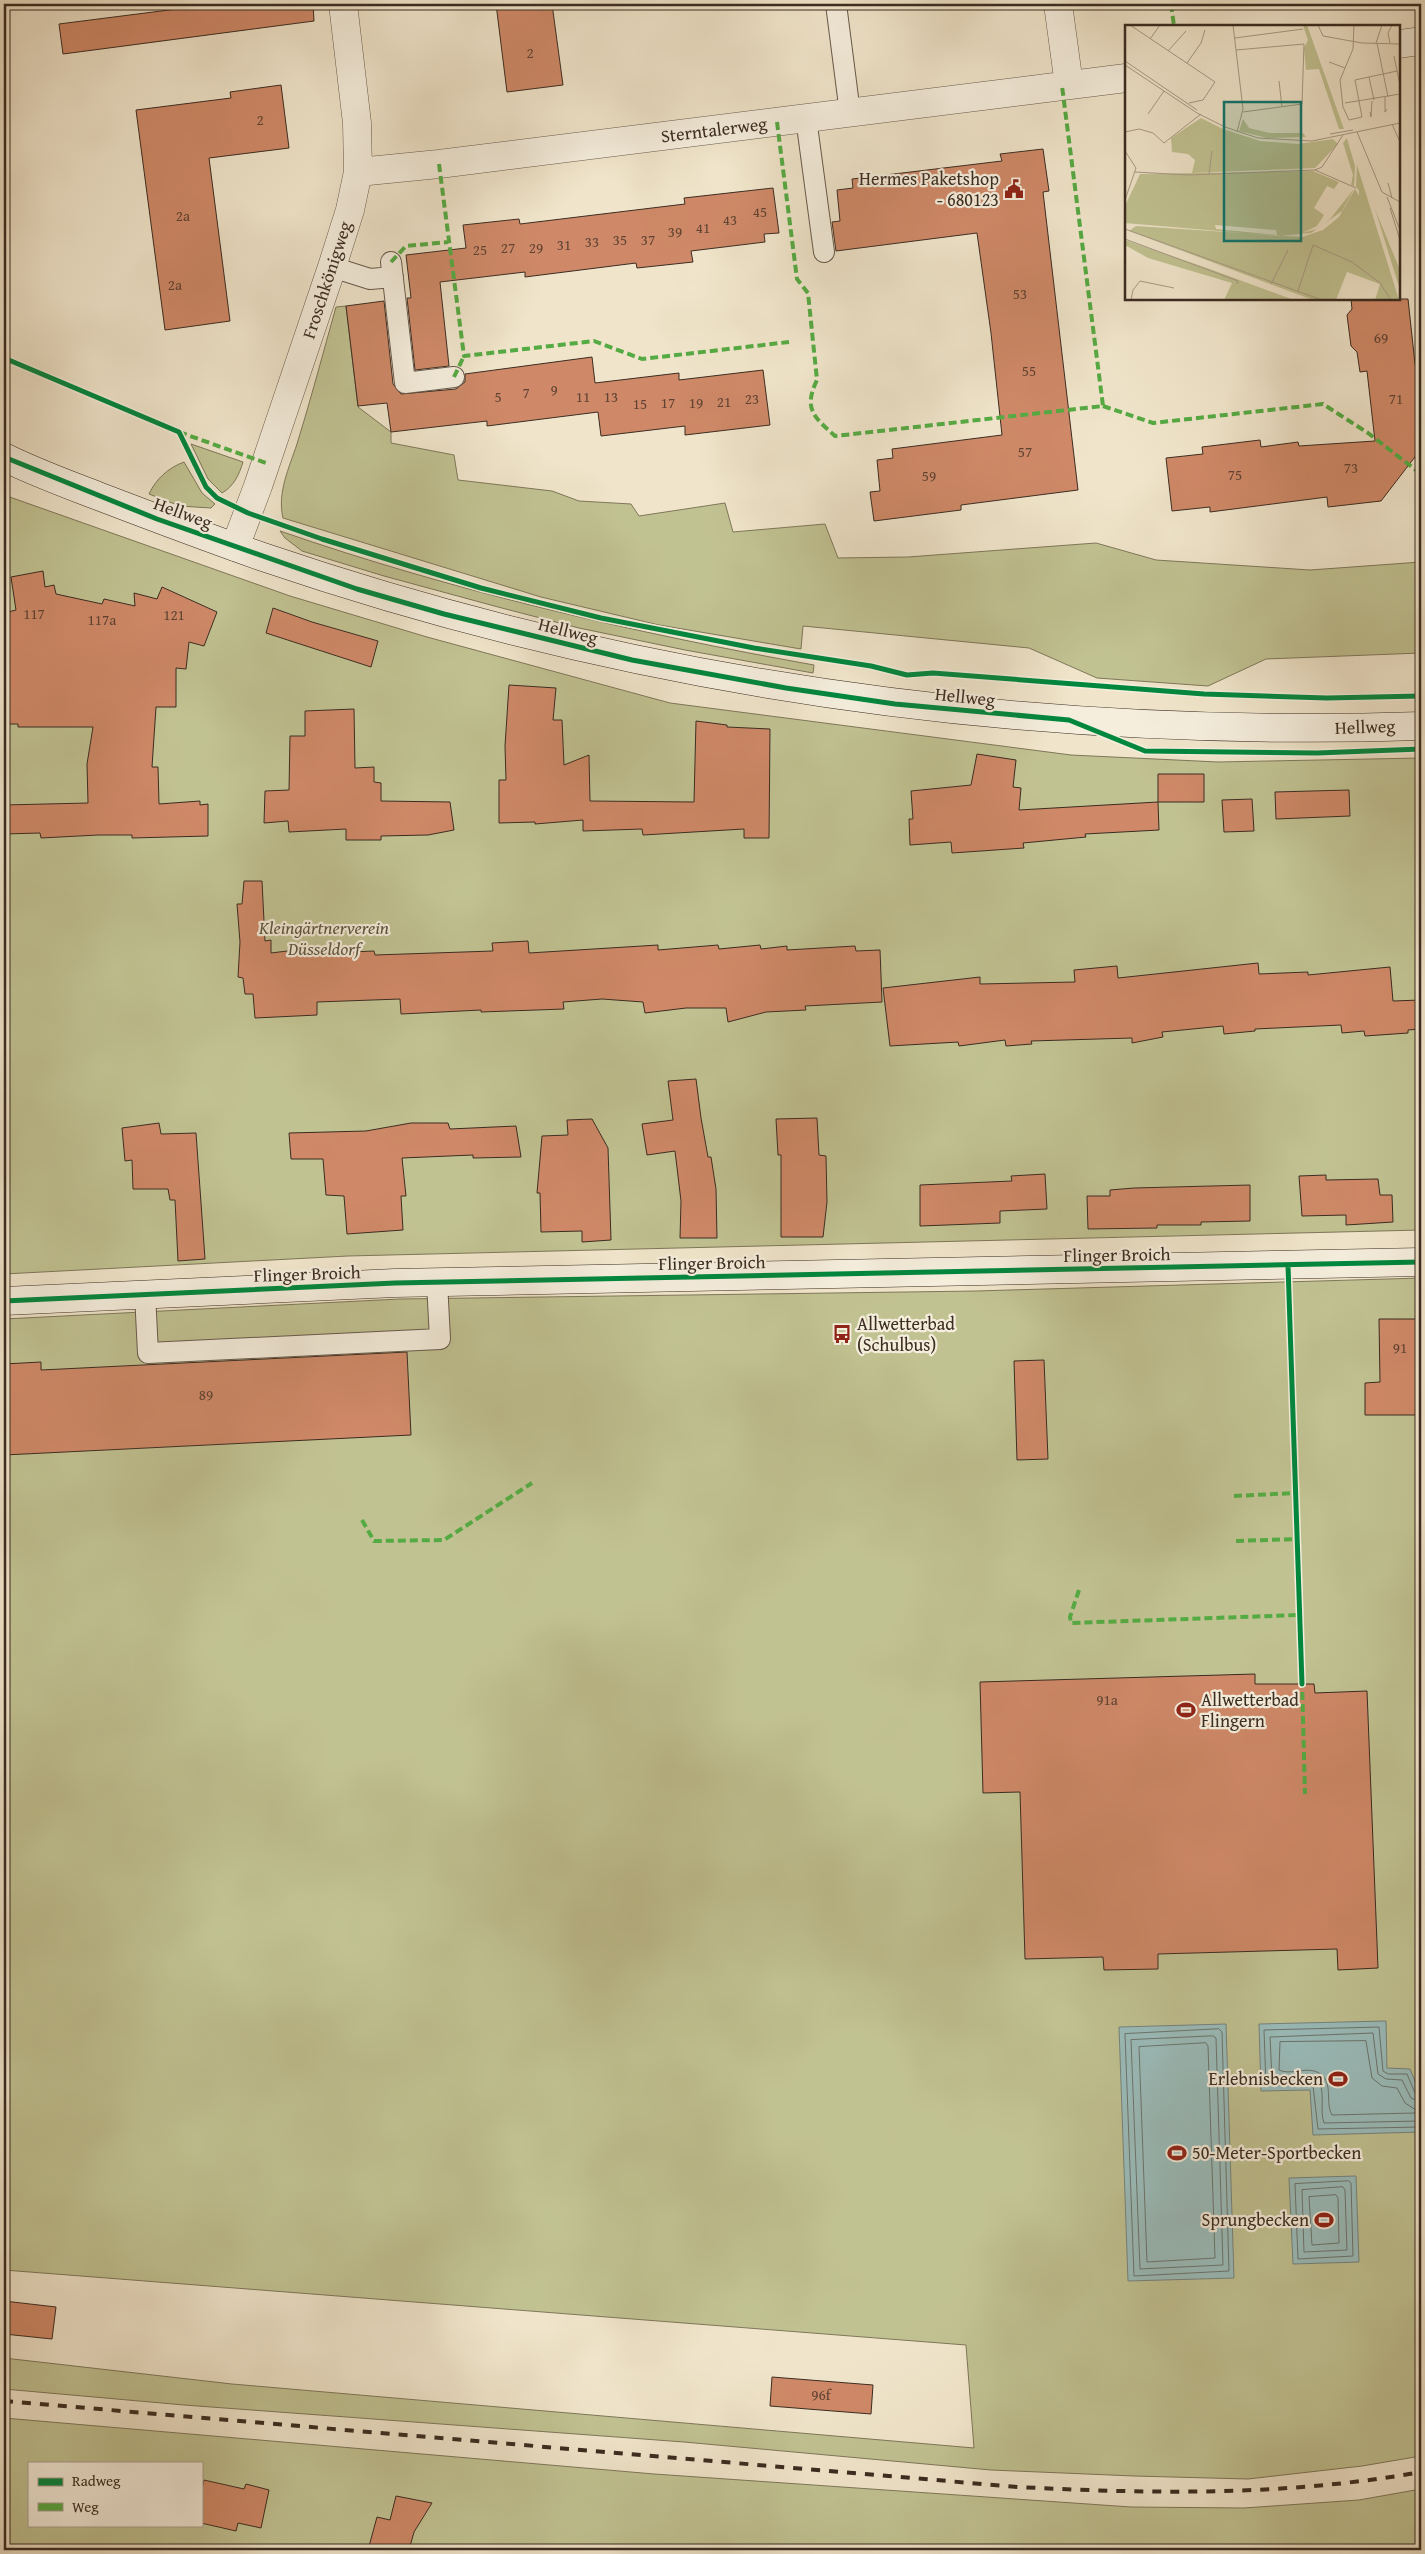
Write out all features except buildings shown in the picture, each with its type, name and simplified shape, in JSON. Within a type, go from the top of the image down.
[{"type":"street","name":"Froschkönigweg","points":[[235,547],[266,464],[332,267],[350,210],[358,172],[357,123],[343,4]]},
{"type":"street","points":[[1058,4],[1069,85]]},
{"type":"street","points":[[1400,44],[1421,41]]},
{"type":"street","name":"Sterntalerweg","points":[[358,172],[439,164],[1125,78]]},
{"type":"street","name":"Hellweg","points":[[4,457],[122,505],[235,547],[357,589],[444,614],[632,660],[786,688],[904,705],[1111,722],[1259,729],[1421,726]]},
{"type":"street","name":"Flinger Broich","points":[[4,1301],[437,1282],[1421,1262]]},
{"type":"lane","points":[[836,4],[850,113]]},
{"type":"lane","points":[[806,118],[824,252]]},
{"type":"lane","points":[[332,267],[370,279],[392,269],[405,383],[454,377]]},
{"type":"lane","points":[[145,1294],[148,1353],[440,1339],[437,1282]]},
{"type":"green space","points":[[346,306],[358,407],[391,432],[391,443],[454,455],[458,480],[552,491],[579,501],[631,504],[639,516],[725,503],[733,532],[825,524],[838,558],[908,557],[1096,543],[1156,560],[1310,570],[1421,562],[1421,653],[1266,659],[1208,686],[1097,678],[1029,648],[803,626],[801,649],[659,625],[541,597],[283,518],[282,499],[285,481],[336,307]]},
{"type":"green space","points":[[191,444],[243,462],[230,487],[222,493],[208,479]]},
{"type":"green space","points":[[184,462],[202,493],[215,504],[211,508],[180,506],[149,494],[163,475],[173,467]]},
{"type":"green space","name":"Kleingärtnerverein Düsseldorf","points":[[4,495],[290,596],[427,637],[670,703],[1071,755],[1218,762],[1421,758],[1421,1230],[348,1256],[4,1274]]},
{"type":"green space","points":[[280,531],[411,573],[544,608],[679,639],[814,665],[813,673],[685,650],[579,628],[498,607],[384,576],[302,551],[285,538]]},
{"type":"green space","points":[[1421,1278],[1421,2375],[1418,2376],[1421,2384],[1421,2456],[1362,2466],[1248,2479],[991,2470],[684,2442],[184,2405],[4,2389],[4,2358],[232,2384],[974,2448],[966,2345],[4,2270],[4,1319],[400,1299],[976,1291]]},
{"type":"green space","points":[[4,2418],[654,2474],[1131,2507],[1244,2508],[1359,2500],[1421,2489],[1421,2550],[4,2550]]},
{"type":"water","name":"Erlebnisbecken","points":[[1386,2021],[1387,2068],[1410,2069],[1421,2096],[1421,2132],[1313,2135],[1310,2090],[1261,2091],[1259,2024]]},
{"type":"water","name":"50-Meter-Sportbecken","points":[[1226,2024],[1234,2278],[1128,2281],[1119,2027]]},
{"type":"water","name":"Sprungbecken","points":[[1356,2176],[1359,2262],[1293,2264],[1289,2178]]},
{"type":"railway","points":[[4,2401],[1018,2487],[1170,2492],[1220,2491],[1320,2485],[1371,2480],[1421,2472]]},
{"type":"marked path","points":[[1171,4],[1174,25]]},
{"type":"marked path","points":[[777,122],[797,279],[808,293],[817,380],[811,398],[811,405],[816,418],[835,436],[1103,406],[1062,86]]},
{"type":"marked path","points":[[439,164],[464,356],[594,341],[642,359],[789,342]]},
{"type":"marked path","points":[[391,262],[406,246],[448,242]]},
{"type":"marked path","points":[[454,377],[464,356]]},
{"type":"marked path","points":[[1103,406],[1153,423],[1323,404],[1368,433],[1421,474]]},
{"type":"marked path","points":[[179,432],[266,463]]},
{"type":"marked path","points":[[362,1520],[374,1541],[444,1540],[532,1483]]},
{"type":"marked path","points":[[1234,1496],[1295,1493]]},
{"type":"marked path","points":[[1236,1541],[1297,1539]]},
{"type":"marked path","points":[[1079,1590],[1070,1617],[1071,1623],[1299,1615]]},
{"type":"marked path","points":[[1302,1680],[1305,1794]]},
{"type":"cycle path","points":[[4,358],[179,432],[206,487],[217,498],[248,513],[322,539],[481,588],[601,618],[754,648],[871,666],[907,675],[933,673],[1204,694],[1327,698],[1421,696]]},
{"type":"cycle path","points":[[4,457],[157,519],[357,589],[444,614],[632,660],[786,688],[895,704],[1069,720],[1145,751],[1317,753],[1421,749]]},
{"type":"cycle path","points":[[4,1301],[395,1283],[1421,1262]]},
{"type":"cycle path","points":[[1288,1265],[1302,1684]]},
{"type":"place","name":"Hermes Paketshop - 680123","points":[[1014,189]]},
{"type":"place","name":"Allwetterbad (Schulbus)","points":[[842,1334]]},
{"type":"place","name":"Allwetterbad Flingern","points":[[1186,1710]]},
{"type":"place","name":"Erlebnisbecken","points":[[1338,2079]]},
{"type":"place","name":"50-Meter-Sportbecken","points":[[1177,2153]]},
{"type":"place","name":"Sprungbecken","points":[[1324,2220]]}]
